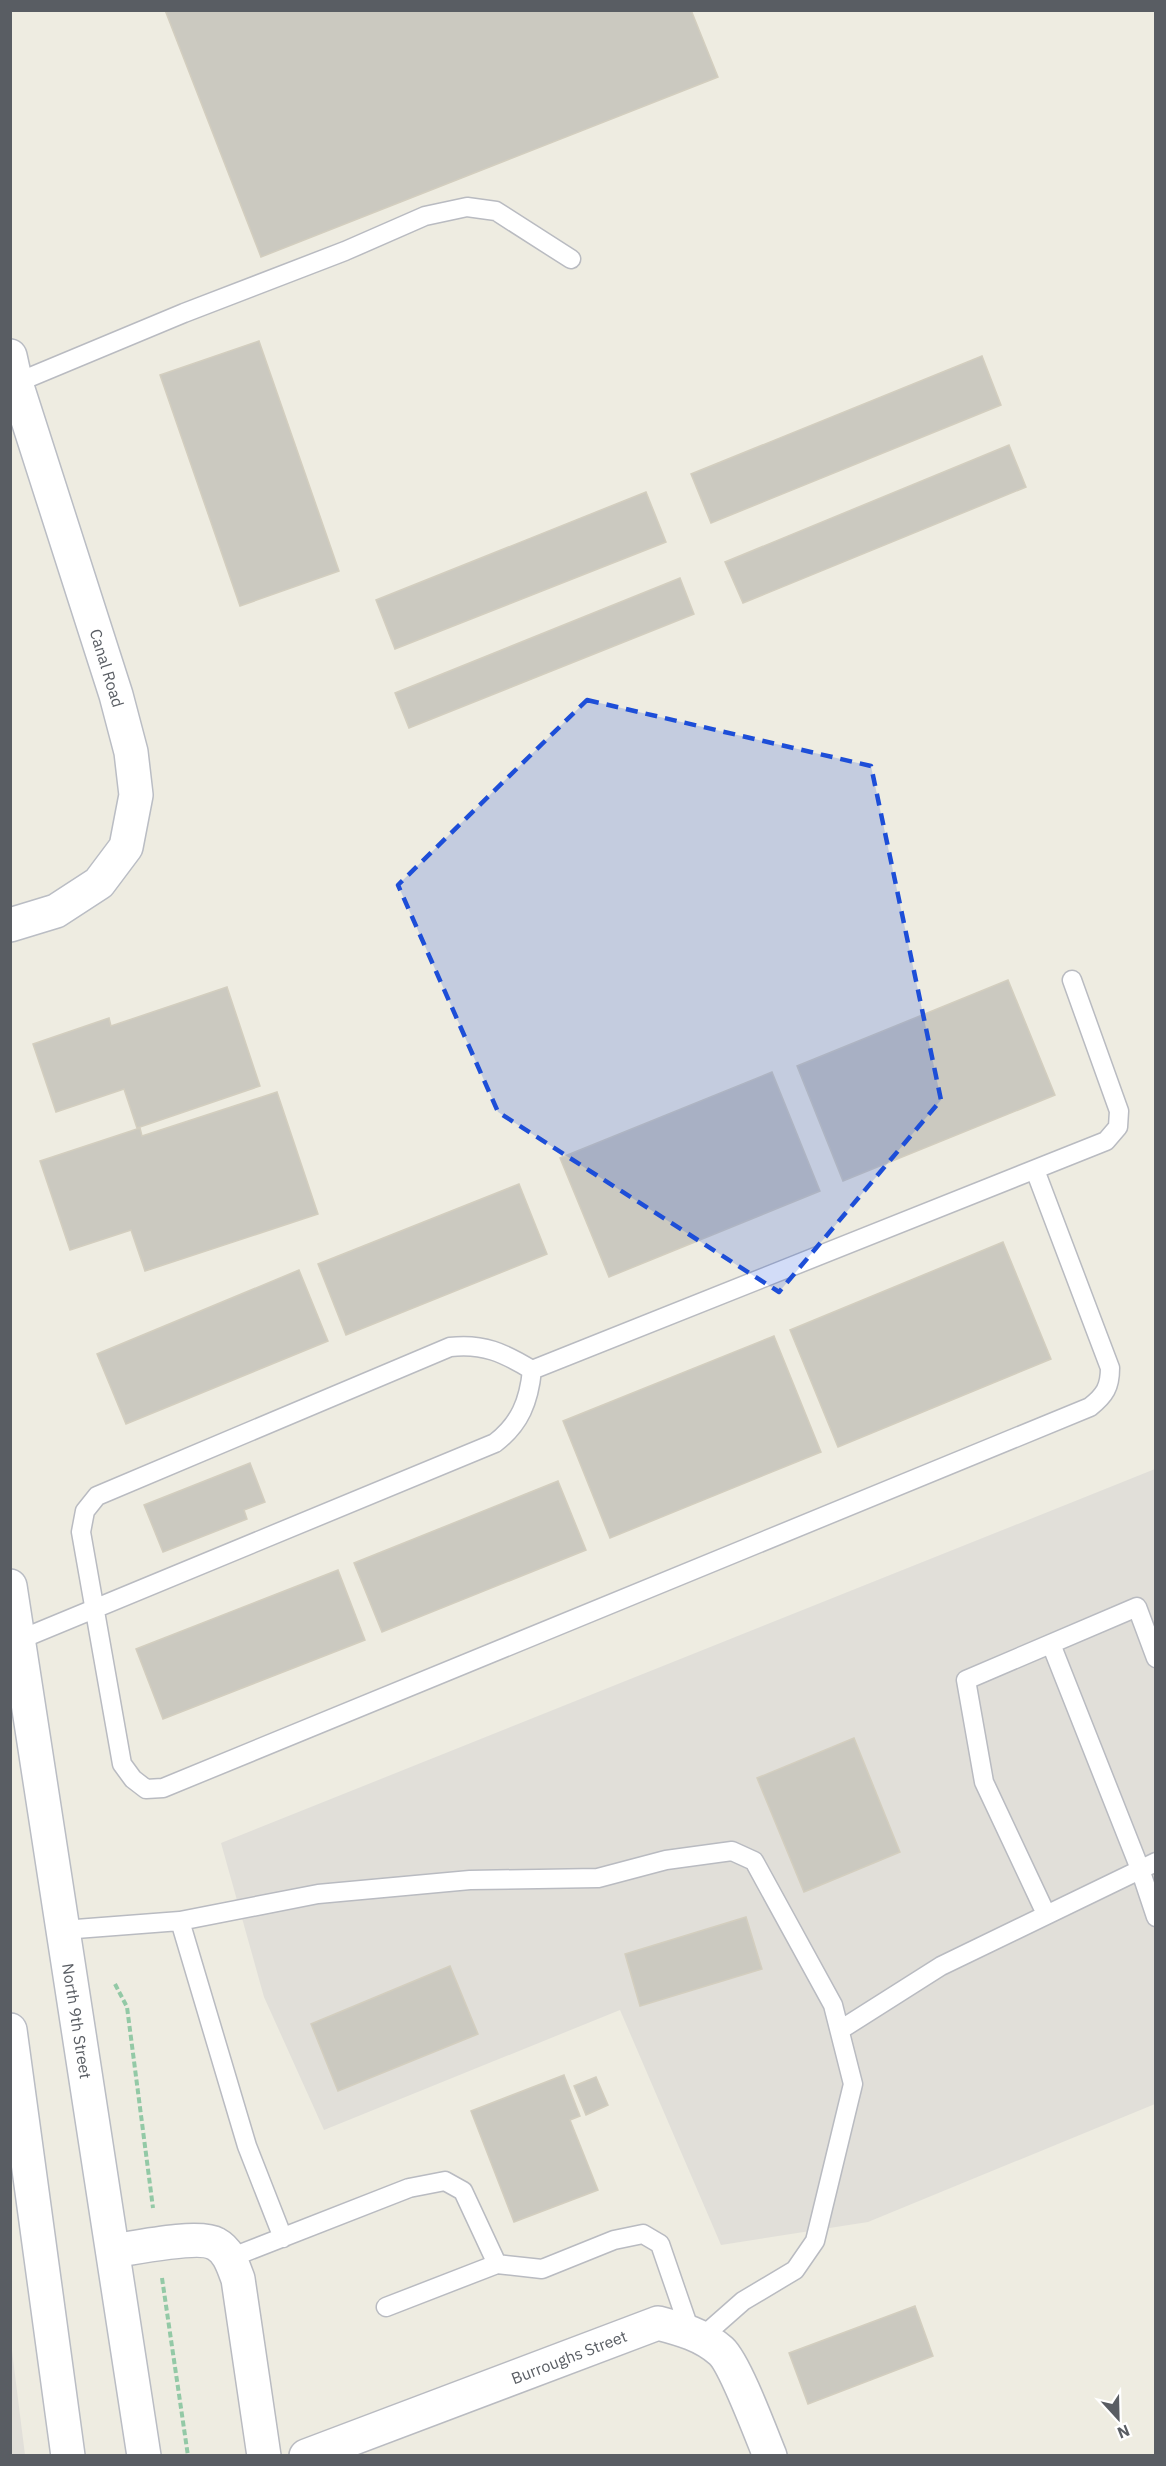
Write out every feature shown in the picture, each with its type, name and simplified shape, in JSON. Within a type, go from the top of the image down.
[{"type":"main road","name":"Canal Road","points":[[10,925],[56,911],[99,883],[126,847],[136,795],[131,752],[116,695],[14,369]]},
{"type":"main road","name":"North 9th Street","points":[[10,1586],[144,2456]]},
{"type":"main road","points":[[10,2030],[68,2456]]},
{"type":"main road","points":[[113,2251],[191,2240],[215,2243],[230,2258],[238,2279],[264,2456]]},
{"type":"main road","name":"Burroughs Street","points":[[306,2456],[658,2324],[696,2334],[722,2352],[747,2401],[770,2456]]},
{"type":"lane","points":[[14,369],[184,313],[345,251],[425,216],[467,207],[496,211],[571,260]]},
{"type":"lane","points":[[1035,1170],[1110,1368],[1110,1383],[1103,1397],[1090,1407],[163,1788],[146,1789],[133,1779],[122,1764],[92,1609],[81,1532],[85,1511],[97,1496],[450,1347],[472,1345],[490,1348],[532,1370],[1106,1141],[1118,1126],[1119,1111],[1072,980]]},
{"type":"lane","points":[[19,1640],[495,1443],[511,1431],[523,1411],[529,1395],[532,1370]]},
{"type":"lane","points":[[1046,1914],[984,1782],[966,1680],[1137,1607],[1155,1658]]},
{"type":"lane","points":[[1051,1644],[1148,1865],[1155,1917]]},
{"type":"lane","points":[[63,1930],[180,1921],[318,1894],[470,1880],[598,1878],[666,1860],[732,1851],[754,1861],[833,2005],[852,2084],[815,2241],[795,2270],[743,2301],[696,2334],[660,2244],[643,2234],[614,2240],[542,2269],[497,2264],[386,2307]]},
{"type":"lane","points":[[840,2030],[941,1966],[1148,1865]]},
{"type":"lane","points":[[180,1921],[247,2146],[283,2238]]},
{"type":"lane","points":[[230,2258],[409,2188],[445,2181],[463,2191],[497,2264]]},
{"type":"highlighted area","points":[[587,700],[871,766],[941,1100],[779,1292],[498,1112],[398,885]]},
{"type":"shaded area","points":[[1155,1469],[1155,2104],[868,2222],[721,2245],[620,2010],[324,2130],[264,1997],[221,1843]]},
{"type":"shaded area","points":[[11,2343],[25,2455],[11,2455]]},
{"type":"building","points":[[165,10],[691,10],[718,77],[261,257]]},
{"type":"building","points":[[259,341],[339,571],[240,606],[160,375]]},
{"type":"building","points":[[982,356],[1001,405],[711,523],[691,474]]},
{"type":"building","points":[[1009,445],[1026,487],[743,603],[725,562]]},
{"type":"building","points":[[646,492],[666,542],[395,649],[376,600]]},
{"type":"building","points":[[680,578],[694,614],[409,728],[395,693]]},
{"type":"building","points":[[1008,980],[1055,1095],[843,1181],[797,1066]]},
{"type":"building","points":[[227,987],[260,1086],[137,1128],[124,1089],[56,1112],[33,1044],[109,1018],[111,1026]]},
{"type":"building","points":[[772,1072],[820,1191],[609,1277],[560,1158]]},
{"type":"building","points":[[277,1092],[318,1214],[145,1271],[131,1230],[70,1250],[40,1161],[140,1128],[142,1136]]},
{"type":"building","points":[[519,1184],[547,1254],[346,1335],[318,1264]]},
{"type":"building","points":[[1003,1242],[1051,1359],[838,1447],[790,1330]]},
{"type":"building","points":[[299,1270],[328,1341],[126,1424],[97,1354]]},
{"type":"building","points":[[774,1336],[821,1452],[610,1538],[563,1421]]},
{"type":"building","points":[[250,1463],[265,1502],[244,1510],[247,1519],[163,1552],[144,1505]]},
{"type":"building","points":[[558,1481],[586,1550],[382,1632],[354,1563]]},
{"type":"building","points":[[338,1570],[365,1640],[163,1719],[136,1649]]},
{"type":"building","points":[[854,1738],[900,1852],[804,1892],[757,1778]]},
{"type":"building","points":[[746,1917],[762,1969],[640,2006],[625,1954]]},
{"type":"building","points":[[450,1966],[478,2034],[338,2091],[311,2024]]},
{"type":"building","points":[[564,2075],[580,2116],[570,2120],[598,2190],[514,2222],[471,2111]]},
{"type":"building","points":[[596,2077],[608,2105],[586,2115],[574,2086]]},
{"type":"building","points":[[915,2306],[933,2356],[808,2404],[789,2353]]}]
